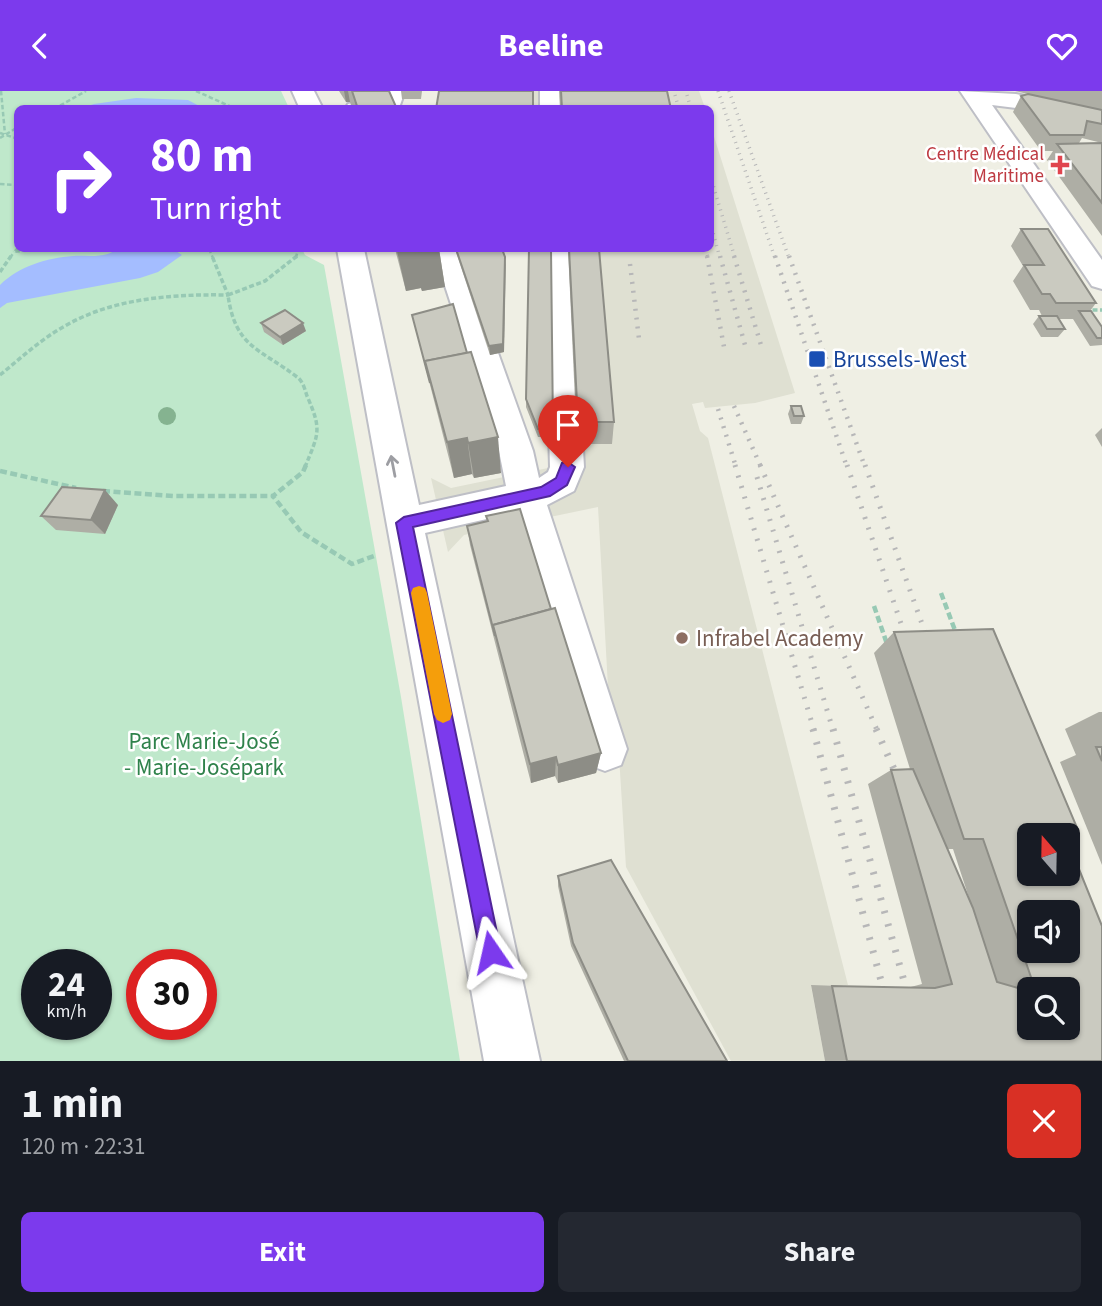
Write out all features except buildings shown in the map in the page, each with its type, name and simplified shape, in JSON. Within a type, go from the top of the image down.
[{"type":"street","points":[[372,105],[392,100],[394,91]]},
{"type":"street","points":[[973,94],[1102,120]]},
{"type":"street","points":[[973,94],[1102,280]]},
{"type":"street","points":[[351,252],[512,1061]]},
{"type":"street","points":[[448,252],[516,451],[526,496],[605,749]]},
{"type":"street","points":[[404,523],[545,492],[562,481],[568,467],[558,252]]},
{"type":"path","points":[[1,91],[5,134]]},
{"type":"path","points":[[61,105],[86,91]]},
{"type":"path","points":[[195,91],[227,105]]},
{"type":"path","points":[[0,138],[14,129]]},
{"type":"path","points":[[0,133],[14,137]]},
{"type":"path","points":[[0,272],[15,252]]},
{"type":"path","points":[[95,490],[173,496],[273,496],[303,472],[316,441],[319,423],[300,379],[271,362],[231,319],[228,295],[210,252]]},
{"type":"path","points":[[0,376],[42,340],[67,324],[90,315],[164,298],[228,295],[254,287],[290,265],[298,257],[298,252]]},
{"type":"path","points":[[1084,310],[1102,310]]},
{"type":"path","points":[[0,471],[82,489]]},
{"type":"path","points":[[273,496],[301,532],[352,563],[374,555]]},
{"type":"path","points":[[941,593],[958,641]]},
{"type":"path","points":[[874,606],[890,654]]},
{"type":"shaded area","points":[[534,91],[699,91],[704,105],[534,105]]},
{"type":"shaded area","name":"Infrabel Academy","points":[[714,136],[795,393],[755,403],[705,408],[703,402],[692,404],[700,431],[708,438],[848,985],[811,986],[825,1061],[731,1061],[626,867],[617,724],[610,723],[598,507],[464,535],[448,552],[431,478],[451,488],[553,467],[551,252],[714,252]]},
{"type":"green space","name":"Parc Marie-José - Marie-Josépark","points":[[0,91],[281,91],[288,105],[14,105],[14,252],[304,252],[324,265],[401,697],[460,1061],[0,1061]]},
{"type":"water","points":[[136,98],[188,100],[197,105],[91,105]]},
{"type":"water","points":[[112,252],[178,252],[182,255],[158,272],[140,278],[7,303],[0,308],[0,285],[25,268],[53,259]]},
{"type":"railway","points":[[718,91],[775,258]]},
{"type":"railway","points":[[729,91],[789,258]]},
{"type":"railway","points":[[675,95],[678,105]]},
{"type":"railway","points":[[687,95],[690,105]]},
{"type":"railway","points":[[714,188],[735,258]]},
{"type":"railway","points":[[714,236],[720,258]]},
{"type":"railway","points":[[707,252],[708,258]]},
{"type":"railway","points":[[707,256],[724,347]]},
{"type":"railway","points":[[720,256],[745,345]]},
{"type":"railway","points":[[734,256],[761,345]]},
{"type":"railway","points":[[775,256],[847,467]]},
{"type":"railway","points":[[789,256],[865,467]]},
{"type":"railway","points":[[630,264],[639,339]]},
{"type":"railway","points":[[734,406],[761,467]]},
{"type":"railway","points":[[718,409],[736,467]]},
{"type":"railway","points":[[735,465],[814,730]]},
{"type":"railway","points":[[760,465],[877,730]]},
{"type":"railway","points":[[847,465],[909,647]]},
{"type":"railway","points":[[865,465],[930,646]]},
{"type":"railway","points":[[757,477],[833,730]]},
{"type":"railway","points":[[813,729],[883,988]]},
{"type":"railway","points":[[833,729],[906,988]]},
{"type":"railway","points":[[876,729],[902,787]]},
{"type":"slow traffic","points":[[419,593],[443,714]]},
{"type":"place","name":"Centre Médical Maritime","points":[[1060,165]]},
{"type":"place","name":"Brussels-West","points":[[817,359]]},
{"type":"place","name":"Infrabel Academy","points":[[682,638]]},
{"type":"route","points":[[491,952],[404,523],[545,492],[562,481],[568,467]]}]
